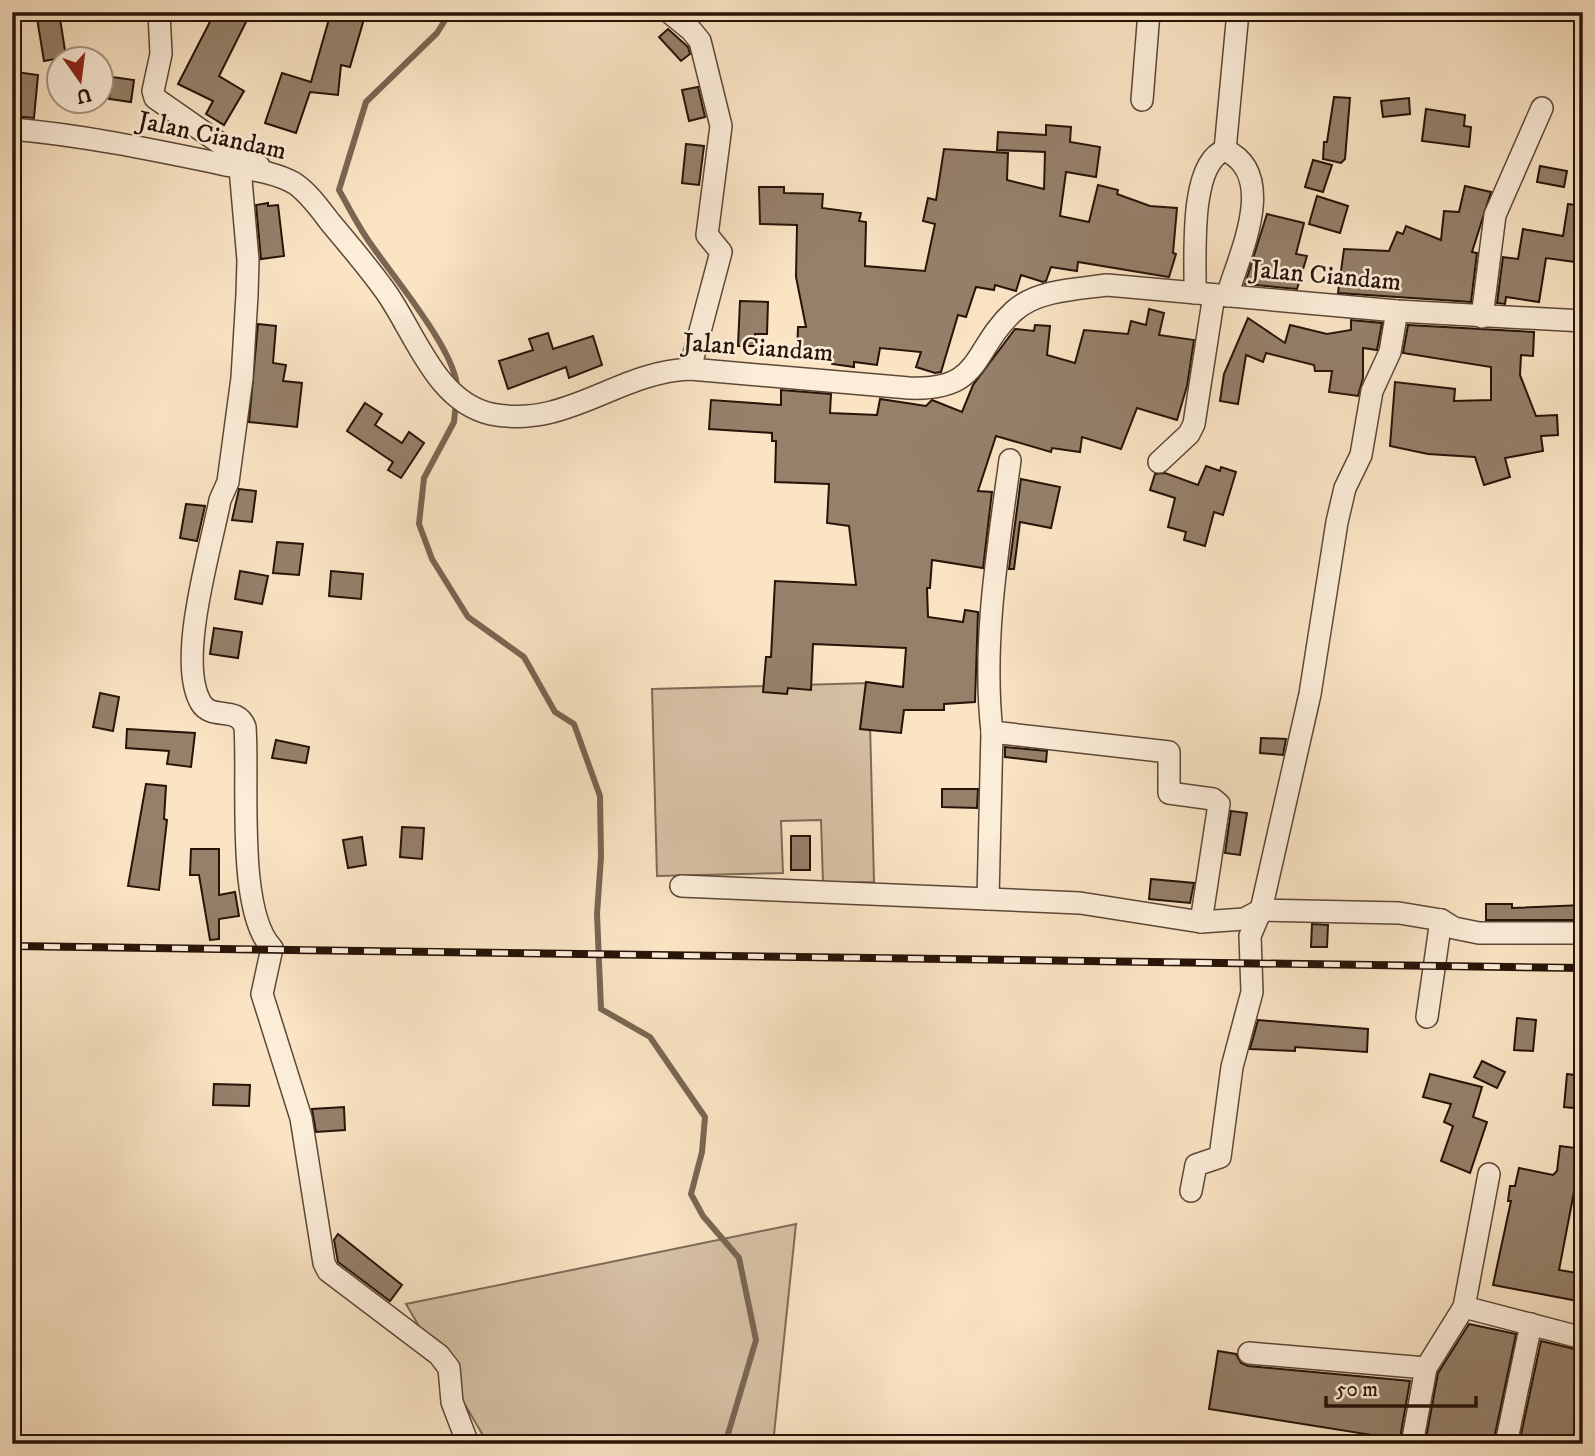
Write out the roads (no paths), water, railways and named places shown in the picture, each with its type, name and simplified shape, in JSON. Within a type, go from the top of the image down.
[{"type":"street","points":[[159,12],[161,54],[153,91],[155,98],[221,144],[282,179]]},
{"type":"street","points":[[669,12],[696,34],[700,41],[721,126],[707,235],[720,252],[690,369]]},
{"type":"street","points":[[1142,100],[1149,12]]},
{"type":"street","points":[[1226,150],[1238,12]]},
{"type":"street","points":[[1482,317],[1495,215],[1542,108]]},
{"type":"street","name":"Jalan Ciandam","points":[[12,129],[121,145],[282,179],[307,194],[346,241],[387,293],[436,372],[461,399],[497,414],[543,414],[582,403],[651,373],[690,369],[931,388],[962,377],[1008,318],[1031,300],[1070,290],[1118,284],[1397,311],[1583,321]]},
{"type":"street","points":[[1212,295],[1251,216],[1253,192],[1250,173],[1237,156],[1226,150]]},
{"type":"street","points":[[1159,462],[1189,435],[1194,424],[1212,295],[1198,197],[1209,162],[1226,150]]},
{"type":"street","points":[[240,168],[248,260],[242,378],[228,482],[220,500],[191,661],[201,703],[209,710],[235,714],[242,718],[245,727],[249,871],[258,928],[272,948],[261,995],[301,1118],[324,1263],[328,1271],[439,1355],[449,1368],[452,1402],[468,1444]]},
{"type":"street","points":[[1191,1191],[1196,1165],[1220,1157],[1231,1067],[1252,992],[1250,936],[1261,910],[1310,694],[1337,522],[1345,488],[1361,455],[1372,391],[1390,352],[1397,311]]},
{"type":"street","points":[[988,899],[993,605],[1010,460]]},
{"type":"street","points":[[992,732],[1169,752],[1169,793],[1213,799],[1219,804],[1201,922]]},
{"type":"street","points":[[681,886],[1080,903],[1201,922],[1244,919],[1261,910],[1399,913],[1441,920],[1454,928],[1479,933],[1583,933]]},
{"type":"street","points":[[1426,1017],[1441,920]]},
{"type":"street","points":[[1412,1444],[1426,1368],[1464,1307],[1489,1174]]},
{"type":"street","points":[[1464,1307],[1583,1338]]},
{"type":"street","points":[[1506,1444],[1531,1324]]},
{"type":"street","points":[[1249,1353],[1426,1368]]},
{"type":"waterway","points":[[450,12],[437,33],[366,102],[339,190],[366,237],[435,335],[455,375],[457,391]]},
{"type":"waterway","points":[[456,402],[454,422],[424,478],[419,524],[432,559],[468,617],[524,657],[555,712],[574,724],[600,796],[601,857],[597,914],[601,1009],[650,1037],[705,1117],[702,1152],[691,1194],[703,1216],[739,1258],[756,1340],[725,1444]]},
{"type":"railway","points":[[12,946],[1583,968]]}]
